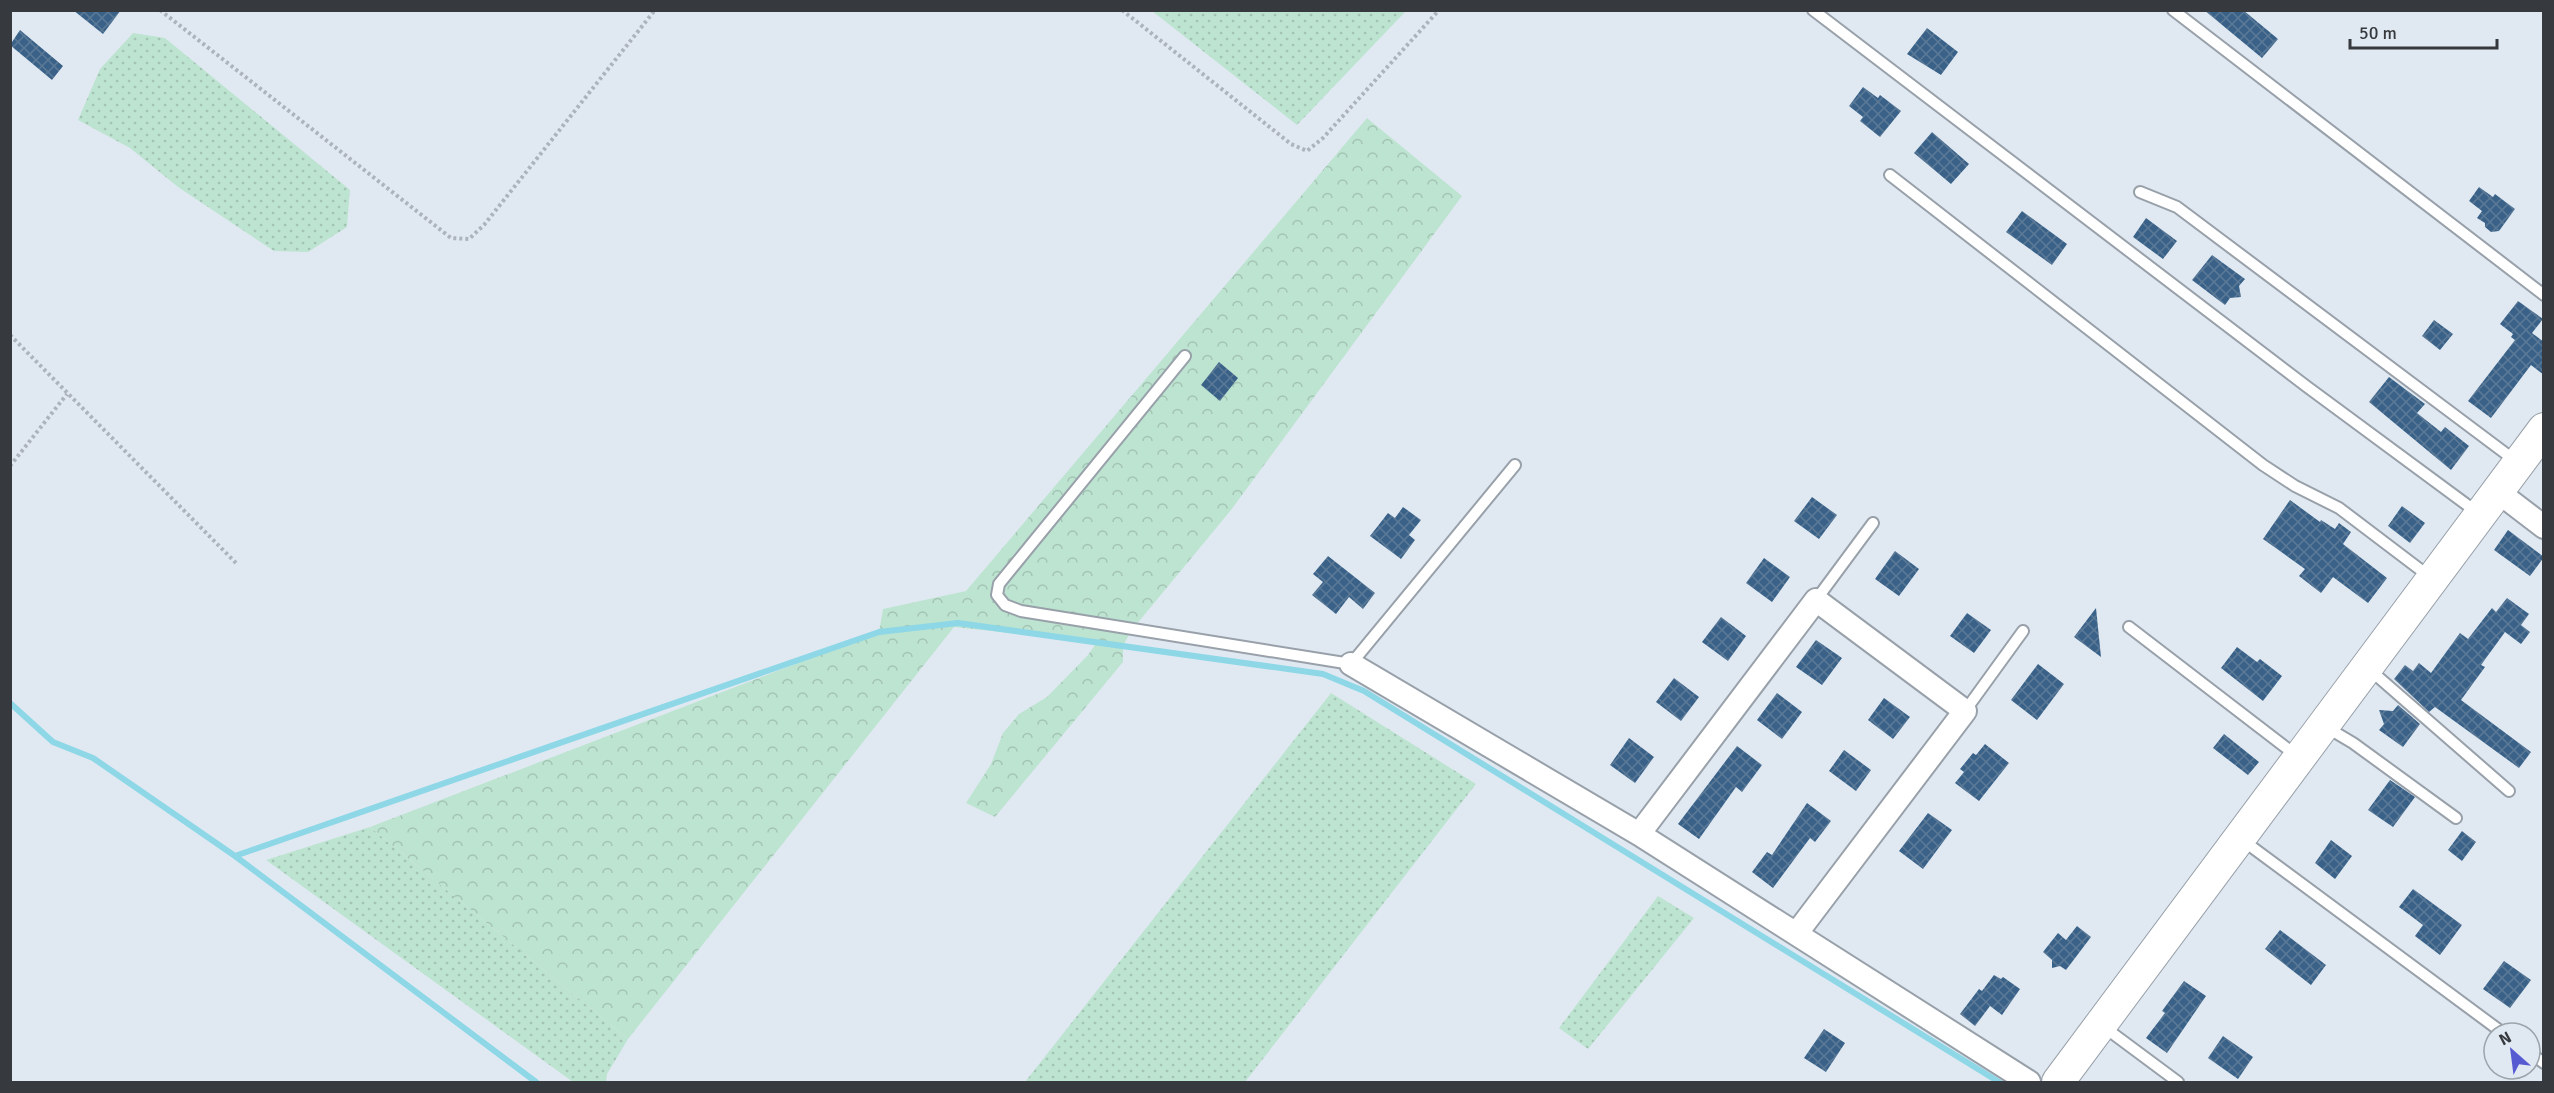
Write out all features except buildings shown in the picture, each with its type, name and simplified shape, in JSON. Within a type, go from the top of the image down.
[{"type":"street","points":[[2058,1083],[2544,429]]},
{"type":"street","points":[[2488,503],[2544,527]]},
{"type":"street","points":[[1639,834],[1816,600],[1965,711],[1797,934]]},
{"type":"street","points":[[1351,664],[1639,834],[2029,1083]]},
{"type":"lane","points":[[1813,10],[2306,386],[2488,503]]},
{"type":"lane","points":[[2173,10],[2544,295]]},
{"type":"lane","points":[[1890,175],[2263,465],[2295,486],[2339,508],[2432,579]]},
{"type":"lane","points":[[2140,192],[2177,207],[2518,463]]},
{"type":"lane","points":[[1185,357],[999,584],[997,595],[1005,605],[1021,611],[1351,664],[1515,465]]},
{"type":"lane","points":[[1816,600],[1873,523]]},
{"type":"lane","points":[[2129,627],[2300,758]]},
{"type":"lane","points":[[1965,711],[2023,631]]},
{"type":"lane","points":[[2367,667],[2509,791]]},
{"type":"lane","points":[[2324,726],[2353,743],[2456,818]]},
{"type":"lane","points":[[2240,839],[2487,1021]]},
{"type":"lane","points":[[2101,1025],[2178,1083]]},
{"type":"path","points":[[160,10],[451,238],[469,239],[484,225],[655,10]]},
{"type":"path","points":[[1122,10],[1291,144],[1307,151],[1323,138],[1439,10]]},
{"type":"path","points":[[10,335],[236,563]]},
{"type":"path","points":[[10,465],[67,394]]},
{"type":"green space","points":[[1152,11],[1406,11],[1297,125]]},
{"type":"green space","points":[[133,33],[165,38],[350,190],[347,227],[308,252],[274,251],[178,187],[130,148],[78,120],[100,69]]},
{"type":"green space","points":[[1367,118],[1462,196],[1231,510],[1131,631],[1123,646],[1123,662],[995,817],[966,803],[991,764],[1003,733],[1019,714],[1047,697],[1088,655],[1097,642],[954,627],[628,1039],[370,827],[879,632],[883,609],[966,591]]},
{"type":"green space","points":[[1331,693],[1476,784],[1245,1082],[1025,1082]]},
{"type":"green space","points":[[370,827],[628,1039],[607,1074],[606,1082],[573,1082],[266,860]]},
{"type":"green space","points":[[1658,896],[1694,918],[1588,1049],[1559,1028]]},
{"type":"waterway","points":[[235,856],[879,632],[958,623],[1323,674],[1364,691],[1999,1082]]},
{"type":"waterway","points":[[10,703],[53,742],[93,758],[235,856],[536,1082]]}]
